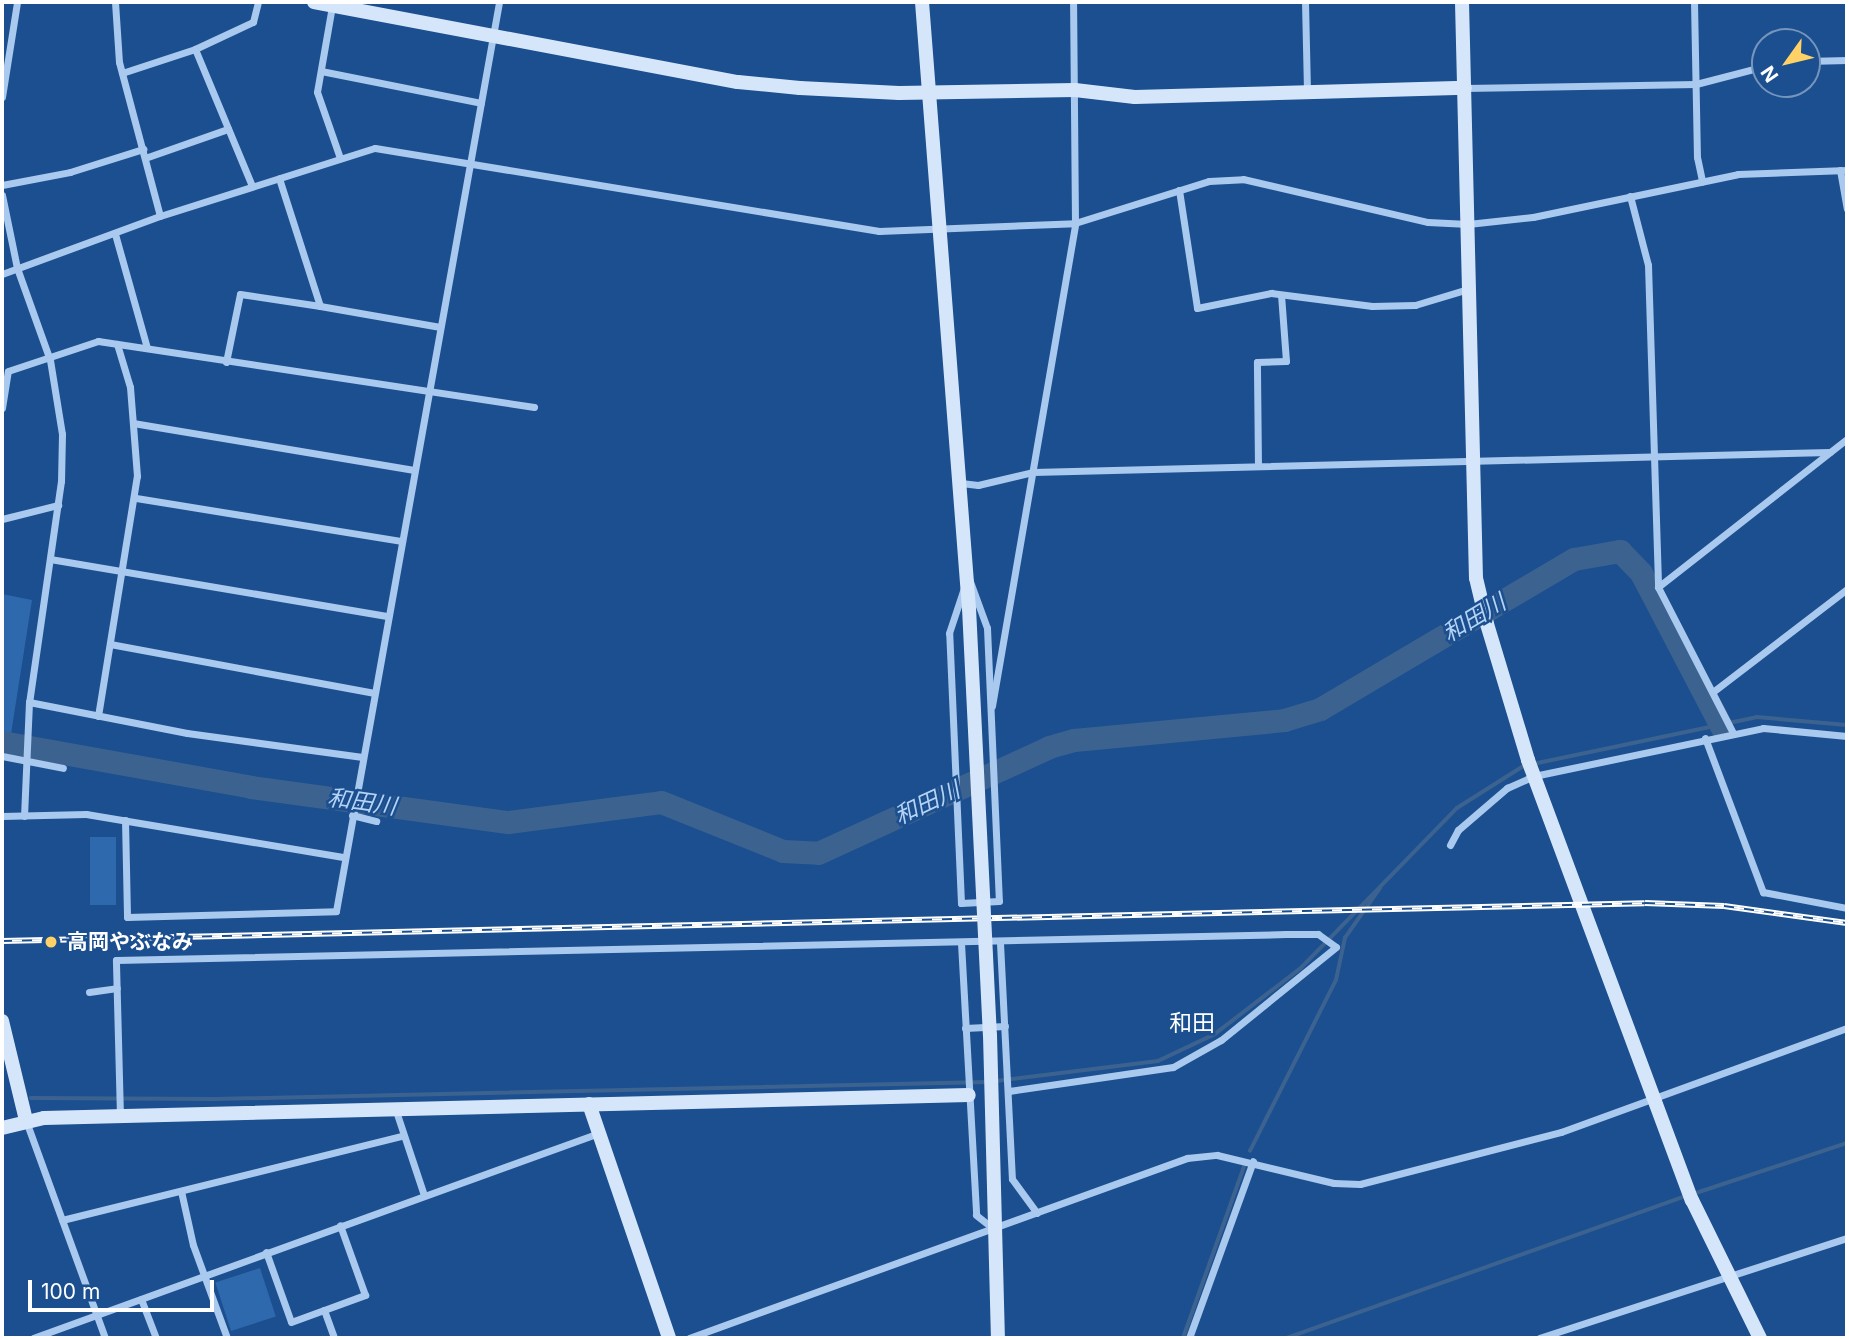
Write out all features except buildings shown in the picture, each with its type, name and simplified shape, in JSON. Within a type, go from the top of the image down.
[{"type":"street","points":[[2,97],[17,2]]},
{"type":"street","points":[[115,2],[122,73],[160,216]]},
{"type":"street","points":[[122,73],[195,49],[253,22],[258,2]]},
{"type":"street","points":[[314,2],[738,82],[926,92],[1075,90],[1135,97],[1696,84],[1751,70]]},
{"type":"street","points":[[125,820],[127,916],[336,911],[414,470],[432,390],[440,327],[499,2]]},
{"type":"street","points":[[922,2],[926,92],[968,576],[998,1338]]},
{"type":"street","points":[[992,706],[1075,223],[1073,2]]},
{"type":"street","points":[[1305,2],[1307,94]]},
{"type":"street","points":[[1462,2],[1473,461],[1480,594],[1531,769],[1690,1194],[1727,1280],[1760,1338]]},
{"type":"street","points":[[1694,2],[1702,181]]},
{"type":"street","points":[[332,5],[317,92],[340,158]]},
{"type":"street","points":[[195,49],[253,186]]},
{"type":"street","points":[[1821,61],[1847,60]]},
{"type":"street","points":[[321,71],[481,103]]},
{"type":"street","points":[[145,158],[228,129]]},
{"type":"street","points":[[2,274],[160,216],[340,158],[389,148],[879,231],[937,226],[1075,223],[1209,181],[1243,179],[1428,222],[1468,224],[1533,217],[1738,174],[1844,170],[1847,208]]},
{"type":"street","points":[[2,185],[70,172],[142,149]]},
{"type":"street","points":[[279,178],[320,306]]},
{"type":"street","points":[[1180,190],[1197,308],[1281,295],[1372,306],[1415,305],[1470,289]]},
{"type":"street","points":[[2,195],[18,268],[50,360],[62,434],[58,505],[29,702],[24,816]]},
{"type":"street","points":[[1630,197],[1648,265],[1657,458],[1658,587],[1732,730]]},
{"type":"street","points":[[116,234],[147,348]]},
{"type":"street","points":[[226,362],[240,294],[440,327]]},
{"type":"street","points":[[1258,467],[1257,362],[1286,361],[1281,295]]},
{"type":"street","points":[[2,408],[5,372],[50,360],[98,341],[534,407]]},
{"type":"street","points":[[98,716],[135,498],[134,423],[117,344]]},
{"type":"street","points":[[134,423],[414,470]]},
{"type":"street","points":[[1658,587],[1847,439]]},
{"type":"street","points":[[961,483],[978,485],[1033,472],[1830,452]]},
{"type":"street","points":[[135,498],[401,541]]},
{"type":"street","points":[[2,519],[58,505]]},
{"type":"street","points":[[50,559],[388,616]]},
{"type":"street","points":[[968,576],[987,628],[999,901],[961,903],[949,633],[968,576]]},
{"type":"street","points":[[1714,691],[1847,589]]},
{"type":"street","points":[[110,644],[374,693]]},
{"type":"street","points":[[29,702],[187,733],[362,757]]},
{"type":"street","points":[[1450,845],[1458,830],[1531,769],[1705,738],[1732,730],[1763,728],[1847,736]]},
{"type":"street","points":[[1705,738],[1763,892],[1847,908]]},
{"type":"street","points":[[2,756],[64,768]]},
{"type":"street","points":[[2,816],[86,814],[344,857]]},
{"type":"street","points":[[352,815],[376,821]]},
{"type":"street","points":[[120,1112],[116,960],[1000,943],[1318,934],[1336,947],[1281,995],[1221,1040],[1173,1067],[1009,1090]]},
{"type":"street","points":[[961,943],[976,1215],[995,1230]]},
{"type":"street","points":[[1000,943],[1012,1179],[1038,1213]]},
{"type":"street","points":[[89,992],[117,988]]},
{"type":"street","points":[[2,1021],[26,1120],[105,1338]]},
{"type":"street","points":[[965,1028],[1005,1026]]},
{"type":"street","points":[[689,1338],[995,1230],[1187,1158],[1217,1155],[1253,1161],[1334,1183],[1360,1184],[1562,1132],[1657,1100],[1847,1028]]},
{"type":"street","points":[[2,1128],[26,1120],[120,1112],[589,1104],[969,1093]]},
{"type":"street","points":[[589,1104],[596,1134],[669,1338]]},
{"type":"street","points":[[394,1107],[424,1195]]},
{"type":"street","points":[[33,1338],[596,1134]]},
{"type":"street","points":[[62,1220],[402,1136]]},
{"type":"street","points":[[1189,1338],[1253,1161]]},
{"type":"street","points":[[181,1191],[204,1275],[227,1338]]},
{"type":"street","points":[[266,1252],[291,1322],[324,1310],[365,1295],[340,1225]]},
{"type":"street","points":[[1539,1338],[1727,1280],[1847,1238]]},
{"type":"street","points":[[141,1299],[156,1338]]},
{"type":"street","points":[[324,1310],[334,1338]]},
{"type":"shaded area","points":[[2,594],[32,600],[11,734],[2,732]]},
{"type":"shaded area","points":[[90,837],[116,837],[116,905],[90,905]]},
{"type":"shaded area","points":[[260,1268],[276,1317],[231,1331],[215,1283]]},
{"type":"waterway","name":"和田川","points":[[2,742],[251,787],[508,822],[661,802],[783,851],[818,853],[1049,747],[1074,740],[1284,720],[1320,709],[1574,559],[1620,551],[1641,573],[1721,726]]},
{"type":"waterway","points":[[1533,764],[1757,717],[1847,725]]},
{"type":"waterway","points":[[996,1081],[1158,1061],[1215,1034],[1301,968],[1457,808],[1525,765]]},
{"type":"waterway","points":[[1250,1151],[1336,980],[1345,938],[1380,888]]},
{"type":"waterway","points":[[31,1098],[215,1099],[988,1082]]},
{"type":"waterway","points":[[1693,1194],[1847,1143]]},
{"type":"waterway","points":[[1183,1338],[1244,1167]]},
{"type":"waterway","points":[[1287,1338],[1686,1196]]},
{"type":"railway","points":[[2,941],[1645,903],[1724,906],[1847,923]]},
{"type":"place","name":"高岡やぶなみ","points":[[51,942]]},
{"type":"district","name":"和田","points":[[1192,1023]]}]
